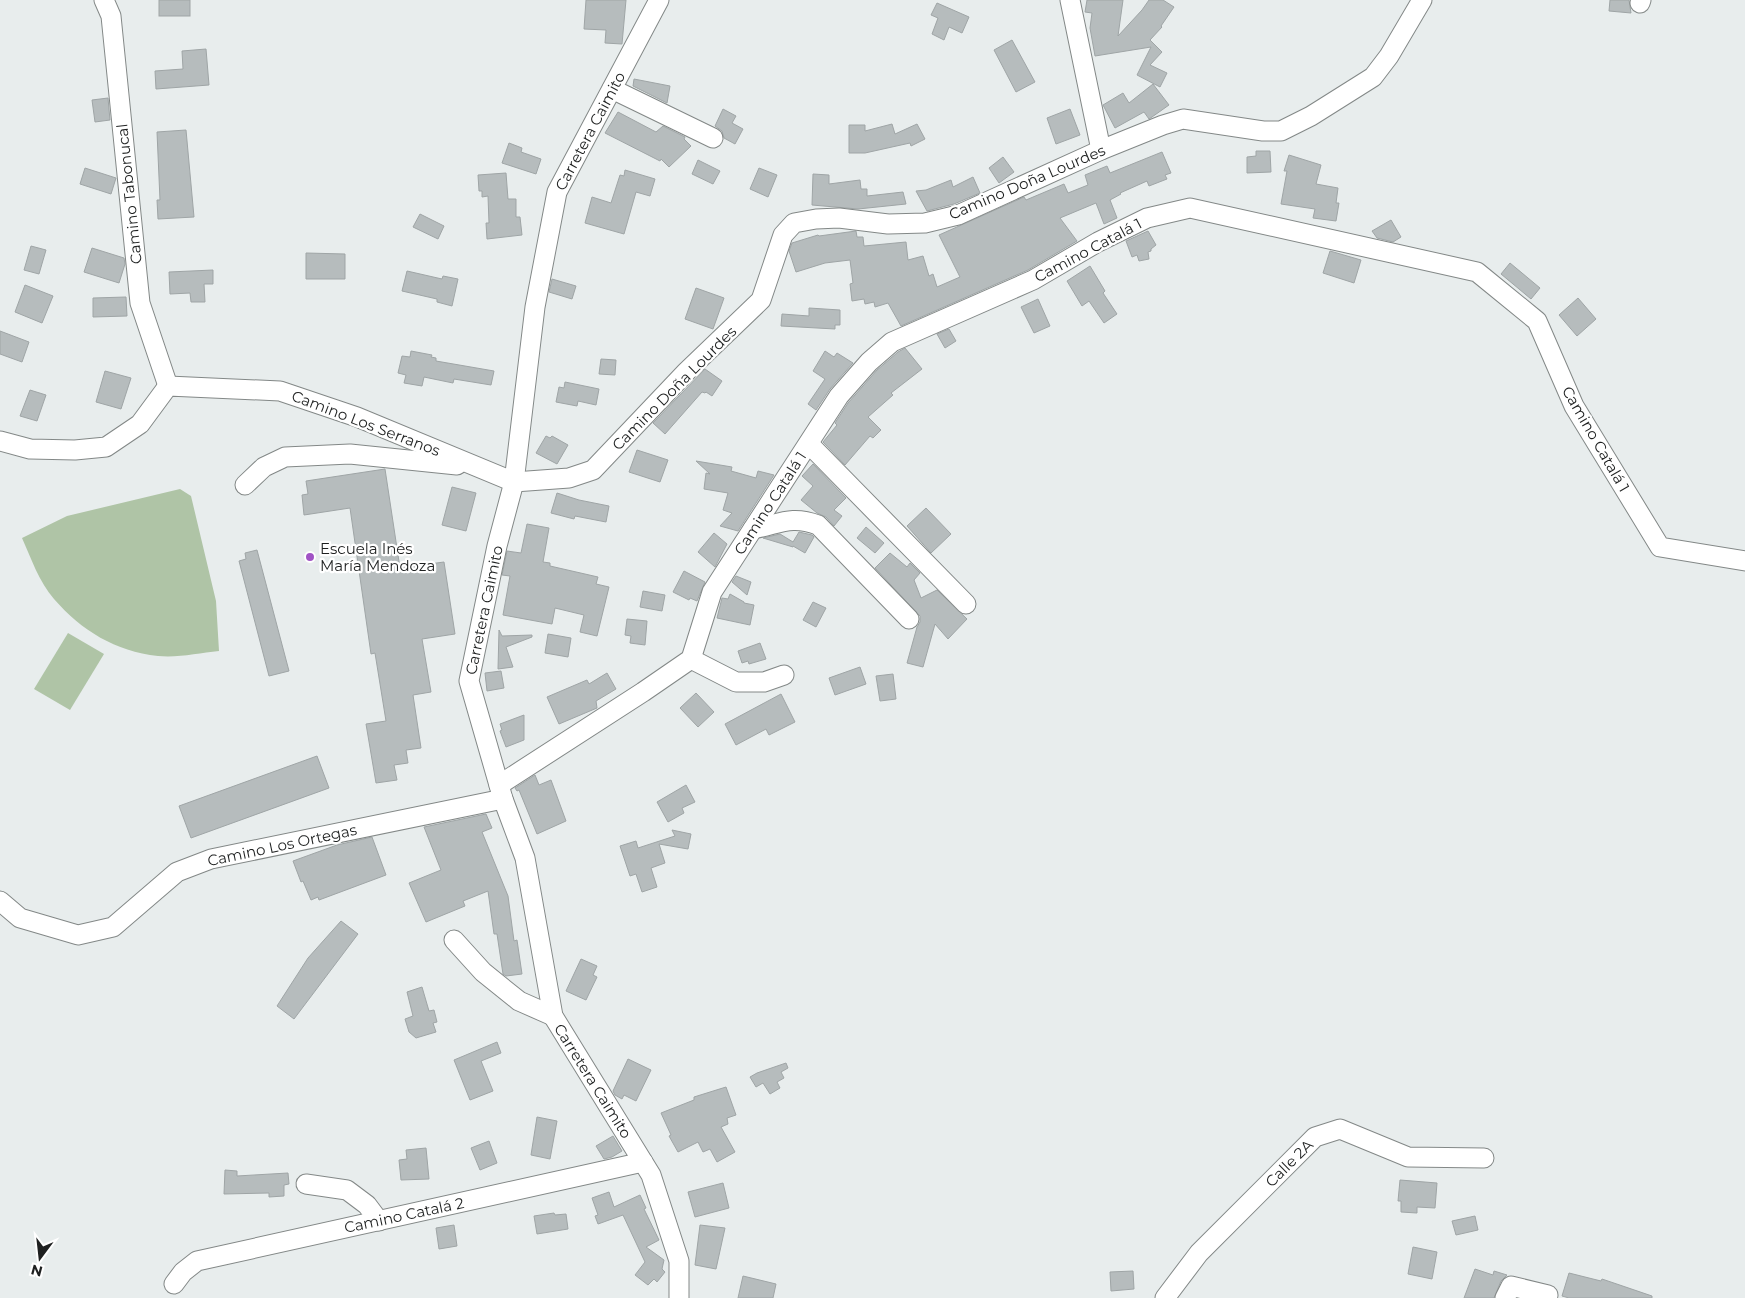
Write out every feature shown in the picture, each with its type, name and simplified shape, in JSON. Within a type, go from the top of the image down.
[{"type":"street","name":"Camino Tabonucal","points":[[104,0],[111,16],[140,303],[168,386]]},
{"type":"street","name":"Carretera Caimito","points":[[658,0],[557,192],[535,307],[514,482],[497,546],[469,681],[501,792],[525,858],[553,1016],[651,1175],[679,1261],[679,1298]]},
{"type":"street","points":[[1070,0],[1101,150]]},
{"type":"street","name":"Camino Doña Lourdes","points":[[514,482],[569,478],[593,470],[686,371],[761,300],[784,235],[794,223],[816,219],[839,218],[888,224],[925,223],[958,216],[1101,150],[1183,119],[1263,131],[1281,131],[1311,116],[1373,77],[1389,56],[1422,0]]},
{"type":"street","points":[[612,89],[712,138]]},
{"type":"street","name":"Camino Catalá 1","points":[[690,659],[712,592],[839,396],[869,362],[892,342],[1033,280],[1098,242],[1147,218],[1190,208],[1477,272],[1537,321],[1574,406],[1660,547],[1745,561]]},
{"type":"street","points":[[0,441],[30,449],[74,450],[106,447],[140,424],[168,386]]},
{"type":"street","name":"Camino Los Serranos","points":[[168,386],[280,391],[358,417],[514,482]]},
{"type":"street","points":[[809,444],[966,604]]},
{"type":"street","points":[[245,485],[264,467],[285,458],[350,454],[476,466]]},
{"type":"street","points":[[753,529],[784,521],[804,519],[818,525],[910,619]]},
{"type":"street","points":[[501,792],[690,659],[736,682],[764,682],[784,675]]},
{"type":"street","name":"Camino Los Ortegas","points":[[0,901],[20,918],[78,935],[113,926],[177,872],[211,859],[501,792]]},
{"type":"street","points":[[454,940],[483,972],[519,1001],[553,1016]]},
{"type":"street","name":"Calle 2A","points":[[1165,1298],[1199,1253],[1315,1137],[1340,1129],[1408,1156],[1484,1158]]},
{"type":"street","name":"Camino Catalá 2","points":[[174,1284],[183,1272],[197,1261],[643,1162]]},
{"type":"street","points":[[306,1184],[347,1190],[367,1205],[379,1221]]},
{"type":"street","points":[[1505,1298],[1511,1286],[1548,1295]]},
{"type":"green space","points":[[180,489],[191,496],[216,601],[219,651],[181,656],[158,656],[128,649],[100,638],[76,621],[54,599],[36,570],[22,538],[67,516]]},
{"type":"green space","points":[[68,633],[104,654],[70,710],[34,689]]},
{"type":"building","points":[[159,0],[190,0],[190,16],[159,16]]},
{"type":"building","points":[[586,0],[626,0],[622,44],[605,43],[606,30],[584,29]]},
{"type":"building","points":[[1087,0],[1123,0],[1118,36],[1149,0],[1163,0],[1174,7],[1162,27],[1150,40],[1162,52],[1150,65],[1167,73],[1160,87],[1137,75],[1151,47],[1095,56],[1090,28],[1092,13],[1085,12]]},
{"type":"building","points":[[1610,0],[1629,0],[1631,13],[1609,11]]},
{"type":"building","points":[[937,3],[969,17],[962,33],[949,27],[944,40],[932,34],[938,18],[931,15]]},
{"type":"building","points":[[1012,40],[1035,82],[1016,92],[994,50]]},
{"type":"building","points":[[206,49],[209,85],[156,89],[155,71],[183,69],[182,51]]},
{"type":"building","points":[[634,79],[670,86],[667,103],[633,86]]},
{"type":"building","points":[[1153,84],[1169,105],[1149,119],[1144,112],[1115,128],[1103,105],[1123,93],[1129,103]]},
{"type":"building","points":[[108,98],[110,120],[95,122],[92,100]]},
{"type":"building","points":[[723,109],[736,116],[732,123],[743,129],[735,144],[724,138],[722,131],[715,126]]},
{"type":"building","points":[[1070,109],[1080,135],[1056,144],[1047,118]]},
{"type":"building","points":[[618,112],[656,132],[663,126],[685,137],[684,139],[691,146],[669,167],[661,159],[660,161],[605,133]]},
{"type":"building","points":[[892,124],[895,134],[917,124],[925,139],[911,146],[910,143],[865,153],[849,153],[849,125],[865,125],[865,131]]},
{"type":"building","points":[[186,130],[194,217],[158,219],[157,200],[160,200],[157,132]]},
{"type":"building","points":[[509,143],[522,148],[521,152],[541,159],[536,174],[502,163]]},
{"type":"building","points":[[1256,151],[1270,151],[1271,172],[1247,173],[1247,157],[1256,156]]},
{"type":"building","points":[[1162,152],[1171,173],[1165,175],[1167,179],[1149,186],[1147,181],[1120,193],[1110,200],[1117,218],[1104,224],[1096,203],[1060,218],[1077,241],[1028,270],[901,326],[888,303],[875,307],[874,302],[865,304],[864,299],[852,301],[850,284],[853,283],[850,260],[825,263],[796,272],[789,251],[792,243],[818,235],[856,231],[857,237],[863,237],[864,246],[906,242],[908,260],[923,256],[929,276],[933,274],[937,287],[960,277],[939,235],[1024,197],[1026,200],[1064,184],[1068,193],[1088,185],[1085,175],[1107,166],[1110,173]]},
{"type":"building","points":[[1289,155],[1321,165],[1316,184],[1338,188],[1336,203],[1339,203],[1336,221],[1313,218],[1315,209],[1281,204],[1287,171],[1284,171]]},
{"type":"building","points":[[1003,157],[1014,172],[999,183],[989,168]]},
{"type":"building","points":[[698,160],[720,171],[713,184],[692,174]]},
{"type":"building","points":[[85,168],[116,178],[111,194],[80,184]]},
{"type":"building","points":[[759,168],[777,175],[768,197],[750,189]]},
{"type":"building","points":[[625,170],[655,179],[650,196],[636,192],[624,234],[585,223],[592,197],[611,203],[620,175],[624,176]]},
{"type":"building","points":[[506,173],[508,199],[516,199],[516,217],[520,217],[522,235],[487,239],[486,223],[489,223],[488,196],[482,197],[482,191],[479,191],[478,175]]},
{"type":"building","points":[[813,174],[829,175],[829,184],[860,180],[861,189],[867,189],[867,196],[903,192],[906,204],[858,209],[812,205]]},
{"type":"building","points":[[973,177],[980,193],[954,204],[927,211],[916,191],[926,190],[951,180],[953,187]]},
{"type":"building","points":[[420,214],[444,226],[438,239],[413,227]]},
{"type":"building","points":[[1391,220],[1401,237],[1393,242],[1377,238],[1372,231]]},
{"type":"building","points":[[1148,231],[1156,245],[1148,252],[1149,259],[1139,261],[1137,255],[1132,257],[1126,241]]},
{"type":"building","points":[[31,246],[46,250],[39,274],[24,270]]},
{"type":"building","points":[[92,248],[124,258],[125,264],[119,283],[84,272]]},
{"type":"building","points":[[1330,251],[1361,260],[1354,283],[1323,273]]},
{"type":"building","points":[[306,253],[345,254],[345,279],[306,279]]},
{"type":"building","points":[[1510,263],[1540,288],[1531,299],[1501,274]]},
{"type":"building","points":[[1090,266],[1105,291],[1103,293],[1117,314],[1104,323],[1089,301],[1082,306],[1067,281]]},
{"type":"building","points":[[213,270],[213,284],[204,284],[205,302],[191,302],[190,293],[170,294],[169,272]]},
{"type":"building","points":[[407,271],[442,279],[443,276],[458,279],[452,306],[437,302],[437,299],[402,291]]},
{"type":"building","points":[[552,279],[576,286],[572,299],[549,292]]},
{"type":"building","points":[[25,285],[53,296],[42,323],[15,312]]},
{"type":"building","points":[[696,288],[724,298],[713,329],[685,319]]},
{"type":"building","points":[[126,297],[127,316],[93,317],[93,298]]},
{"type":"building","points":[[1578,298],[1596,319],[1577,336],[1559,315]]},
{"type":"building","points":[[1038,299],[1050,326],[1034,333],[1021,307]]},
{"type":"building","points":[[809,308],[840,310],[840,325],[835,325],[835,329],[781,326],[782,314],[809,316]]},
{"type":"building","points":[[949,329],[956,341],[945,348],[937,334]]},
{"type":"building","points":[[0,331],[29,342],[22,362],[0,354]]},
{"type":"building","points":[[905,348],[922,369],[891,393],[893,395],[868,417],[881,430],[873,438],[870,436],[845,465],[823,442],[837,425],[835,423],[848,403],[877,370]]},
{"type":"building","points":[[411,351],[432,355],[431,357],[436,358],[436,361],[494,371],[491,385],[454,379],[453,383],[424,377],[422,386],[404,383],[406,375],[398,373],[402,356],[410,357]]},
{"type":"building","points":[[825,351],[834,357],[837,353],[853,363],[830,389],[816,410],[808,404],[825,379],[813,371]]},
{"type":"building","points":[[601,359],[616,360],[615,375],[599,374]]},
{"type":"building","points":[[705,369],[722,381],[712,396],[702,392],[665,434],[653,423]]},
{"type":"building","points":[[105,371],[131,378],[121,409],[96,402]]},
{"type":"building","points":[[565,382],[599,389],[596,405],[578,401],[577,406],[556,402],[559,387],[564,388]]},
{"type":"building","points":[[30,390],[46,395],[37,421],[20,416]]},
{"type":"building","points":[[546,436],[550,438],[552,436],[568,445],[557,464],[536,453]]},
{"type":"building","points":[[637,450],[668,460],[660,482],[629,472]]},
{"type":"building","points":[[696,461],[732,467],[731,471],[756,478],[758,471],[774,475],[738,531],[720,526],[732,513],[723,510],[728,493],[704,489],[706,473],[710,474]]},
{"type":"building","points":[[813,464],[846,498],[834,510],[842,516],[834,526],[826,517],[817,513],[801,500],[813,486],[802,476]]},
{"type":"building","points":[[385,469],[400,568],[444,562],[455,634],[422,639],[431,692],[413,695],[421,748],[406,750],[408,763],[394,765],[397,780],[376,783],[366,724],[386,721],[375,653],[371,654],[350,508],[304,515],[302,495],[308,494],[306,481]]},
{"type":"building","points":[[452,487],[476,493],[466,531],[442,525]]},
{"type":"building","points":[[557,493],[609,506],[606,522],[575,516],[574,519],[551,513]]},
{"type":"building","points":[[926,508],[951,534],[931,553],[907,526]]},
{"type":"building","points":[[527,524],[549,528],[543,562],[550,563],[550,566],[598,577],[596,584],[609,587],[597,636],[580,632],[584,615],[555,608],[552,624],[503,615],[510,576],[502,575],[507,551],[521,553]]},
{"type":"building","points":[[866,527],[884,543],[875,553],[857,538]]},
{"type":"building","points":[[799,532],[814,537],[805,553],[793,546],[763,538],[780,534],[793,542]]},
{"type":"building","points":[[714,533],[727,544],[715,567],[698,552]]},
{"type":"building","points":[[257,550],[289,671],[269,676],[239,561],[246,559],[245,553]]},
{"type":"building","points":[[890,553],[907,567],[910,563],[920,573],[914,580],[921,598],[937,590],[967,619],[948,639],[935,624],[923,667],[907,663],[920,622],[920,616],[875,568]]},
{"type":"building","points":[[684,571],[705,582],[697,601],[690,598],[689,600],[673,592]]},
{"type":"building","points":[[736,576],[751,582],[747,595],[732,582]]},
{"type":"building","points":[[643,591],[665,595],[662,611],[640,607]]},
{"type":"building","points":[[730,594],[744,603],[754,605],[750,625],[717,618],[722,598],[728,599]]},
{"type":"building","points":[[813,602],[826,608],[816,627],[803,620]]},
{"type":"building","points":[[627,619],[647,621],[645,645],[630,643],[631,636],[625,635]]},
{"type":"building","points":[[499,630],[502,636],[532,635],[532,637],[506,647],[513,667],[498,669]]},
{"type":"building","points":[[548,634],[571,638],[568,657],[545,653]]},
{"type":"building","points":[[760,643],[766,659],[749,664],[748,661],[742,663],[738,651]]},
{"type":"building","points":[[860,667],[866,684],[835,695],[829,678]]},
{"type":"building","points":[[501,671],[504,688],[487,691],[485,673]]},
{"type":"building","points":[[607,673],[616,689],[596,701],[597,708],[559,724],[547,697],[587,680],[589,684]]},
{"type":"building","points":[[893,674],[896,699],[880,701],[876,676]]},
{"type":"building","points":[[696,693],[714,712],[698,727],[680,708]]},
{"type":"building","points":[[781,694],[795,722],[769,735],[766,729],[736,745],[725,724]]},
{"type":"building","points":[[524,715],[524,740],[506,747],[500,731],[502,730],[500,724]]},
{"type":"building","points":[[317,756],[329,788],[191,838],[179,806]]},
{"type":"building","points":[[535,775],[539,785],[551,780],[566,821],[537,834],[519,790],[517,791],[515,788]]},
{"type":"building","points":[[686,785],[695,802],[682,808],[684,813],[668,822],[657,802]]},
{"type":"building","points":[[486,814],[492,828],[482,832],[508,896],[514,941],[517,940],[522,974],[506,976],[503,974],[497,934],[494,934],[488,891],[463,901],[465,906],[426,922],[409,883],[441,870],[424,827]]},
{"type":"building","points":[[672,830],[691,834],[688,849],[659,844],[665,863],[651,868],[657,887],[642,892],[636,874],[630,876],[620,846],[636,841],[638,848],[675,836]]},
{"type":"building","points":[[372,837],[386,875],[319,900],[318,897],[311,900],[303,881],[301,882],[293,861],[337,845]]},
{"type":"building","points":[[341,921],[358,934],[294,1019],[277,1006],[308,958]]},
{"type":"building","points":[[581,959],[597,966],[593,975],[597,977],[586,1000],[566,991]]},
{"type":"building","points":[[422,987],[429,1011],[434,1010],[437,1022],[433,1023],[436,1032],[416,1038],[409,1032],[405,1019],[413,1016],[407,992]]},
{"type":"building","points":[[497,1042],[501,1053],[481,1061],[493,1091],[470,1100],[454,1060]]},
{"type":"building","points":[[628,1059],[651,1070],[636,1101],[624,1095],[622,1099],[615,1095],[613,1091]]},
{"type":"building","points":[[786,1063],[788,1068],[781,1072],[784,1078],[777,1082],[780,1088],[770,1094],[763,1083],[756,1087],[750,1077],[757,1073]]},
{"type":"building","points":[[726,1087],[736,1115],[727,1118],[728,1124],[721,1127],[735,1152],[717,1162],[710,1149],[703,1152],[698,1142],[678,1152],[669,1136],[671,1135],[661,1113],[694,1100],[694,1097]]},
{"type":"building","points":[[537,1117],[557,1121],[550,1159],[531,1155]]},
{"type":"building","points":[[613,1136],[622,1151],[604,1159],[596,1146]]},
{"type":"building","points":[[489,1141],[497,1163],[480,1170],[471,1148]]},
{"type":"building","points":[[426,1148],[429,1179],[401,1180],[399,1160],[407,1159],[406,1150]]},
{"type":"building","points":[[225,1170],[237,1171],[237,1176],[288,1173],[289,1184],[284,1185],[284,1196],[269,1197],[269,1193],[224,1194]]},
{"type":"building","points":[[1400,1180],[1437,1183],[1435,1208],[1417,1207],[1417,1213],[1401,1212],[1401,1201],[1398,1201]]},
{"type":"building","points":[[723,1183],[729,1208],[695,1217],[688,1192]]},
{"type":"building","points":[[609,1192],[614,1207],[640,1195],[646,1208],[644,1209],[659,1240],[646,1247],[664,1260],[662,1269],[665,1272],[657,1282],[654,1279],[648,1285],[635,1275],[645,1262],[623,1215],[598,1224],[595,1216],[598,1215],[592,1198]]},
{"type":"building","points":[[554,1213],[555,1215],[566,1214],[568,1229],[537,1234],[534,1216]]},
{"type":"building","points":[[1475,1216],[1478,1230],[1456,1235],[1452,1221]]},
{"type":"building","points":[[454,1225],[457,1246],[439,1249],[436,1228]]},
{"type":"building","points":[[700,1225],[725,1228],[716,1269],[695,1265]]},
{"type":"building","points":[[1413,1247],[1437,1252],[1432,1279],[1408,1274]]},
{"type":"building","points":[[1475,1269],[1493,1275],[1494,1271],[1507,1275],[1501,1281],[1494,1298],[1464,1298]]},
{"type":"building","points":[[1133,1271],[1134,1289],[1111,1291],[1110,1272]]},
{"type":"building","points":[[1569,1273],[1601,1281],[1602,1279],[1652,1296],[1652,1298],[1569,1298],[1562,1296]]},
{"type":"building","points":[[743,1276],[776,1284],[773,1298],[738,1298]]},
{"type":"place","name":"Escuela Inés María Mendoza","points":[[310,557]]}]
